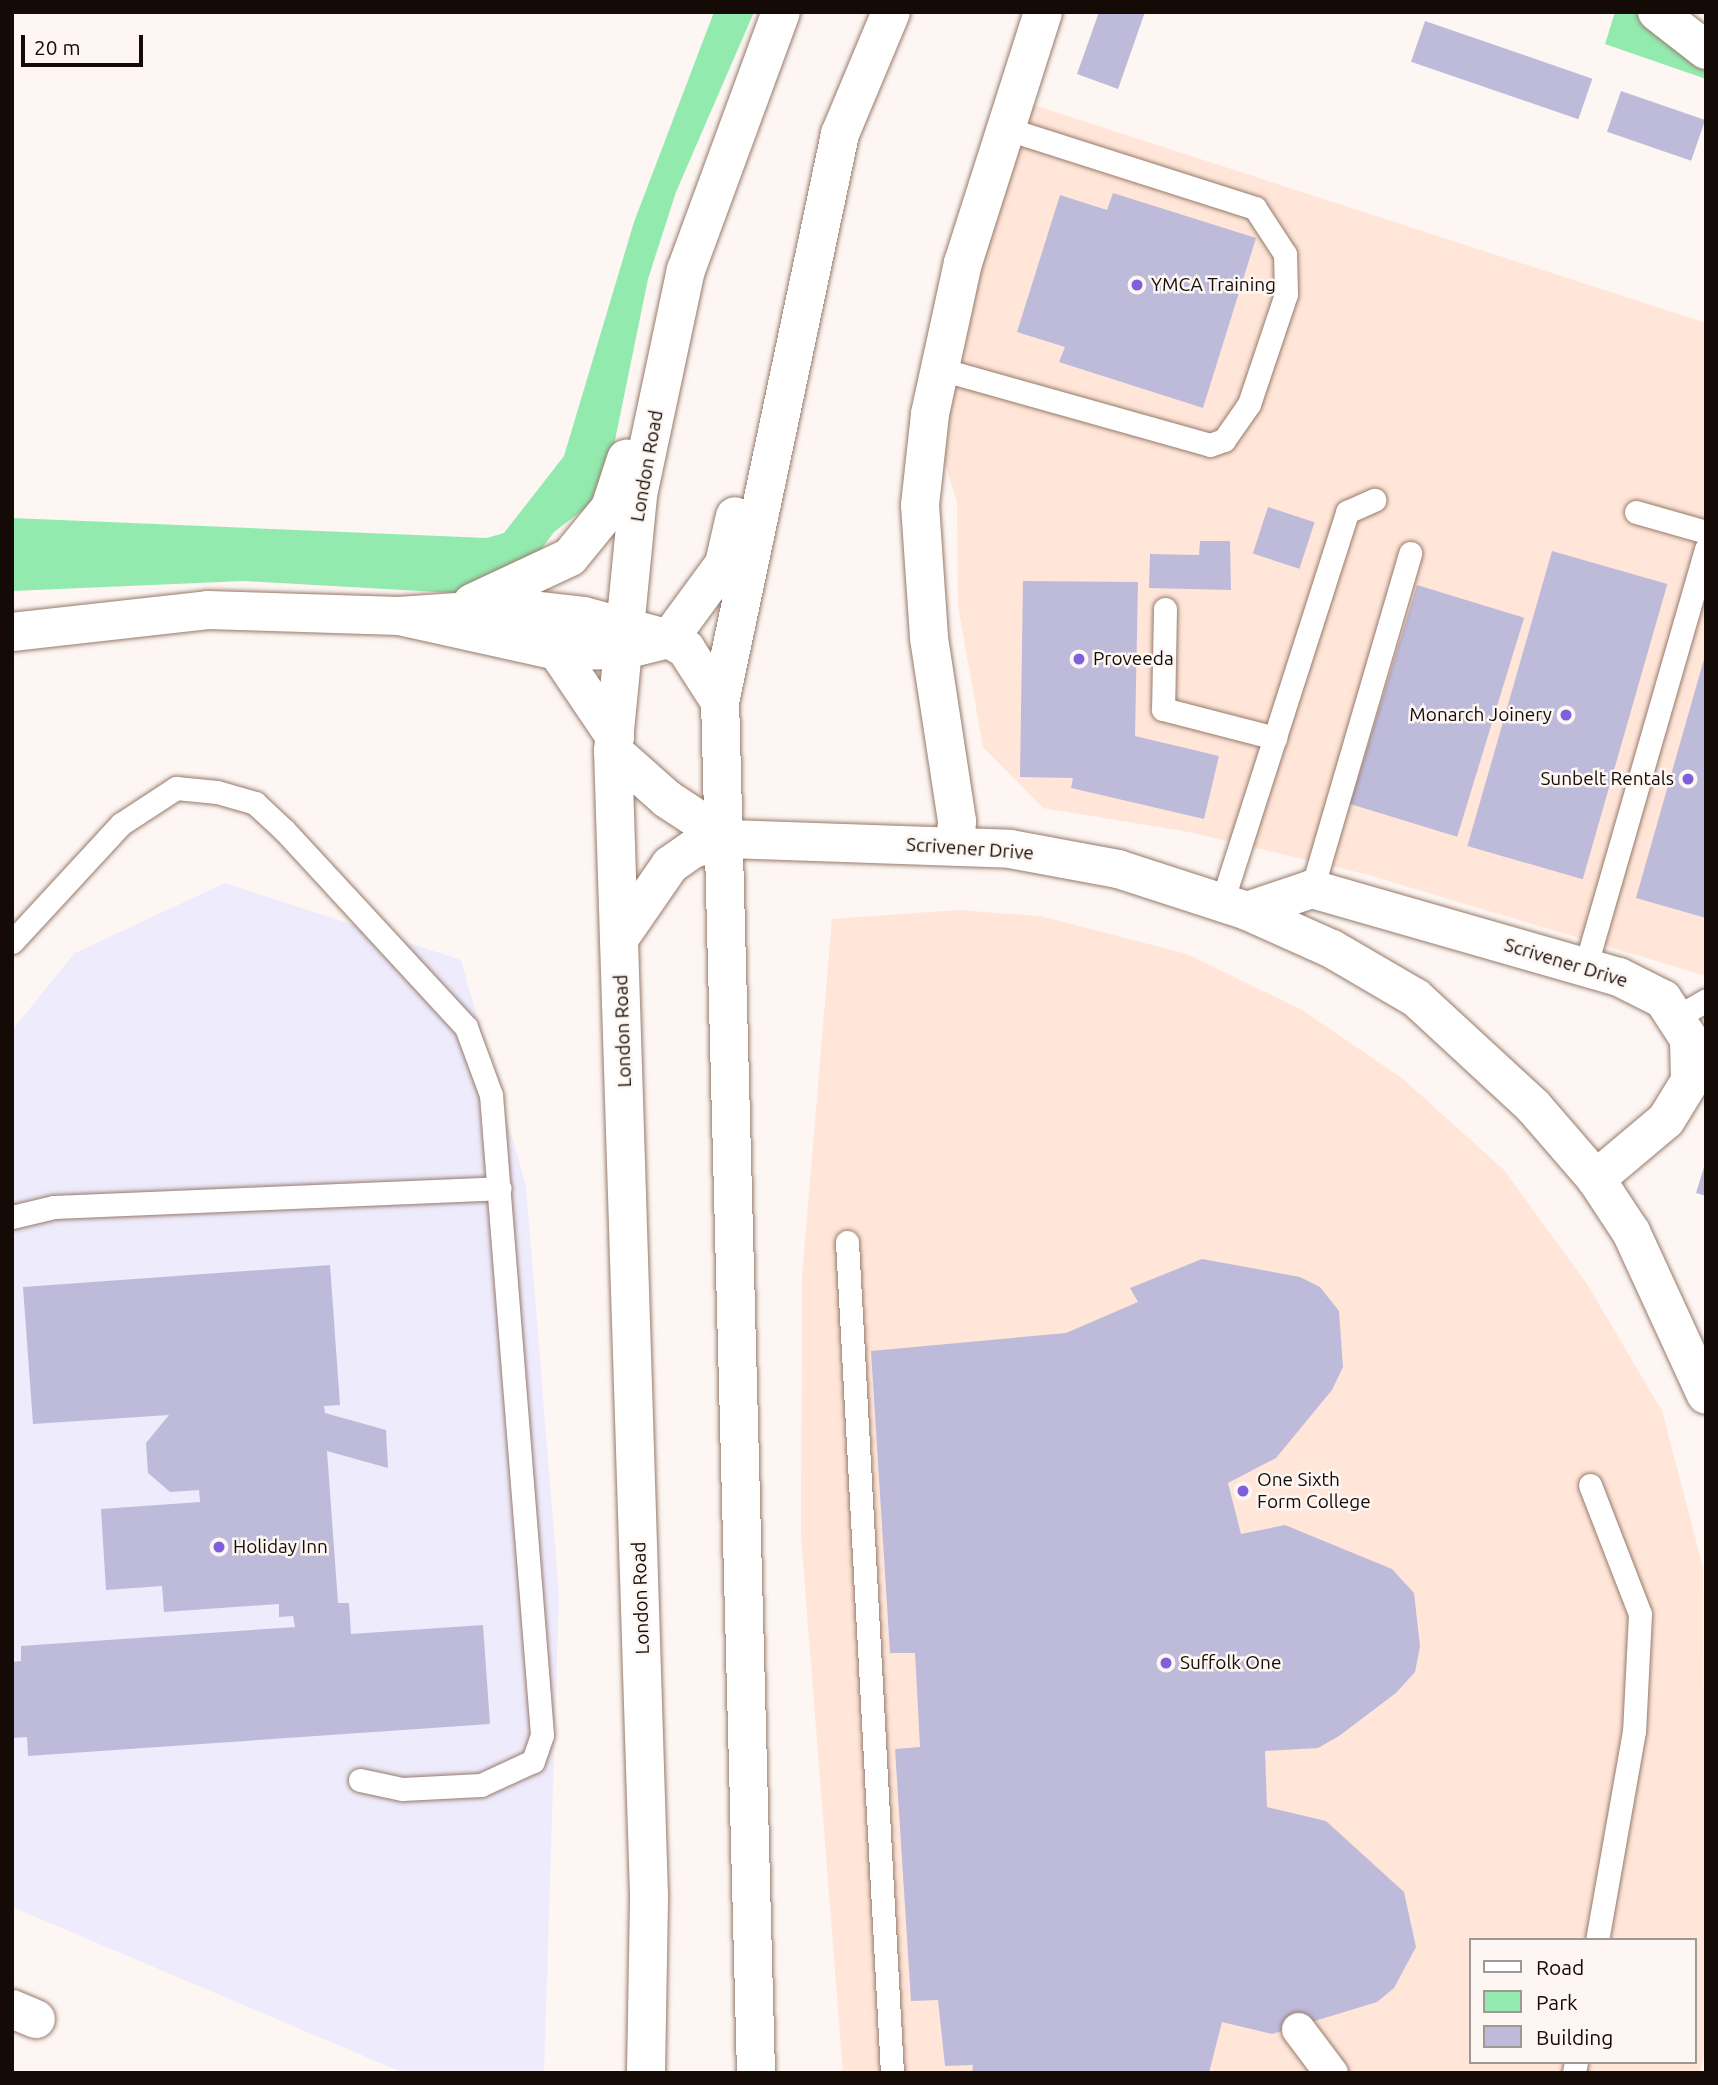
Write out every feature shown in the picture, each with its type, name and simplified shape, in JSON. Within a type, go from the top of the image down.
[{"type":"main road","name":"London Road","points":[[646,2073],[649,1895],[614,744],[638,495],[686,274],[780,12]]},
{"type":"main road","points":[[669,639],[724,564],[793,262],[840,134],[891,12]]},
{"type":"main road","points":[[955,845],[957,821],[921,560],[919,505],[940,369],[1004,128],[1043,12]]},
{"type":"main road","points":[[1657,12],[1706,50]]},
{"type":"main road","points":[[756,2073],[756,1905],[732,1301],[728,839],[720,702],[840,134]]},
{"type":"main road","points":[[462,608],[570,557],[610,508],[686,274]]},
{"type":"main road","points":[[12,632],[208,610],[398,616],[462,608],[527,610],[625,638]]},
{"type":"main road","points":[[398,616],[557,651],[625,638],[669,639],[686,649],[720,702]]},
{"type":"main road","points":[[557,651],[614,744],[667,799],[728,839]]},
{"type":"main road","points":[[619,939],[670,865],[694,849],[728,839]]},
{"type":"main road","name":"Scrivener Drive","points":[[728,839],[955,845],[1118,869],[1234,906],[1332,949],[1416,998],[1533,1106],[1596,1179],[1659,1285],[1706,1395]]},
{"type":"main road","points":[[1234,906],[1312,890]]},
{"type":"main road","name":"Scrivener Drive","points":[[1312,890],[1585,968],[1645,987],[1692,1008],[1693,1060],[1680,1102],[1596,1179]]},
{"type":"street","points":[[1298,2029],[1331,2073]]},
{"type":"lane","points":[[940,369],[1210,445],[1224,440],[1249,404],[1286,295],[1285,254],[1255,208],[1004,128]]},
{"type":"lane","points":[[1234,906],[1275,738],[1347,512],[1374,500]]},
{"type":"lane","points":[[1636,512],[1706,532]]},
{"type":"lane","points":[[1585,968],[1706,549]]},
{"type":"lane","points":[[1312,890],[1410,553]]},
{"type":"lane","points":[[1165,609],[1163,709],[1275,738]]},
{"type":"lane","points":[[12,942],[121,824],[176,788],[255,803],[466,1027],[491,1095],[542,1735],[533,1761],[507,1778],[481,1785],[402,1789],[360,1780]]},
{"type":"lane","points":[[12,1217],[54,1207],[500,1188]]},
{"type":"lane","points":[[848,1242],[892,2073]]},
{"type":"lane","points":[[1590,1485],[1640,1614],[1634,1731],[1597,1938]]},
{"type":"shaded area","points":[[1012,98],[1706,323],[1706,976],[1365,874],[1189,832],[1043,808],[983,747],[958,606],[957,502],[930,414]]},
{"type":"shaded area","points":[[225,883],[461,960],[526,1186],[559,1595],[544,2073],[404,2073],[12,1907],[12,1030],[75,953]]},
{"type":"shaded area","name":"One Sixth Form College","points":[[957,910],[1040,916],[1187,954],[1302,1010],[1403,1079],[1504,1170],[1587,1284],[1662,1411],[1703,1567],[1706,2044],[1700,2073],[843,2073],[801,1536],[802,1277],[832,919]]},
{"type":"green space","points":[[714,12],[754,12],[676,192],[648,279],[604,494],[554,532],[534,559],[490,595],[244,581],[12,591],[12,518],[487,538],[504,533],[564,456],[634,222]]},
{"type":"green space","points":[[1615,12],[1657,12],[1706,50],[1706,79],[1605,44]]},
{"type":"building","points":[[1099,12],[1145,12],[1118,89],[1077,74]]},
{"type":"building","points":[[1425,21],[1592,79],[1578,119],[1411,62]]},
{"type":"building","points":[[1621,91],[1705,120],[1691,161],[1607,132]]},
{"type":"building","name":"YMCA Training","points":[[1113,193],[1256,238],[1203,408],[1059,362],[1065,347],[1017,332],[1060,195],[1107,210]]},
{"type":"building","points":[[1268,507],[1315,522],[1299,569],[1253,554]]},
{"type":"building","points":[[1200,541],[1230,541],[1231,590],[1149,588],[1150,554],[1199,555]]},
{"type":"building","name":"Monarch Joinery","points":[[1552,551],[1667,584],[1583,879],[1467,846]]},
{"type":"building","name":"Proveeda","points":[[1023,581],[1138,582],[1135,736],[1219,756],[1204,819],[1071,788],[1073,778],[1020,777]]},
{"type":"building","points":[[1417,585],[1524,618],[1457,837],[1350,804]]},
{"type":"building","name":"Sunbelt Rentals","points":[[1706,659],[1706,918],[1636,898]]},
{"type":"building","points":[[1706,1164],[1706,1196],[1696,1193]]},
{"type":"building","name":"Suffolk One","points":[[1202,1259],[1300,1277],[1320,1287],[1339,1311],[1343,1367],[1332,1390],[1276,1458],[1228,1483],[1241,1534],[1285,1525],[1392,1569],[1414,1593],[1420,1646],[1415,1672],[1396,1693],[1339,1736],[1318,1748],[1265,1751],[1267,1807],[1326,1821],[1404,1892],[1416,1947],[1394,1988],[1377,2002],[1272,2034],[1222,2022],[1209,2073],[972,2073],[973,2065],[945,2066],[938,2000],[911,2001],[895,1749],[920,1747],[915,1653],[890,1653],[871,1351],[1066,1333],[1138,1302],[1130,1288]]},
{"type":"building","name":"Holiday Inn","points":[[330,1265],[340,1405],[324,1406],[325,1413],[386,1430],[388,1468],[327,1451],[338,1603],[349,1603],[351,1634],[483,1625],[490,1724],[28,1756],[27,1737],[12,1738],[12,1662],[21,1661],[21,1646],[295,1627],[293,1616],[279,1617],[279,1604],[164,1612],[162,1586],[106,1590],[101,1509],[200,1502],[199,1490],[170,1492],[148,1473],[146,1443],[169,1415],[33,1424],[23,1287]]},
{"type":"place","name":"YMCA Training","points":[[1137,285]]},
{"type":"place","name":"Proveeda","points":[[1079,659]]},
{"type":"place","name":"Monarch Joinery","points":[[1566,715]]},
{"type":"place","name":"Sunbelt Rentals","points":[[1688,779]]},
{"type":"place","name":"One Sixth Form College","points":[[1243,1491]]},
{"type":"place","name":"Holiday Inn","points":[[219,1547]]},
{"type":"place","name":"Suffolk One","points":[[1166,1663]]}]
